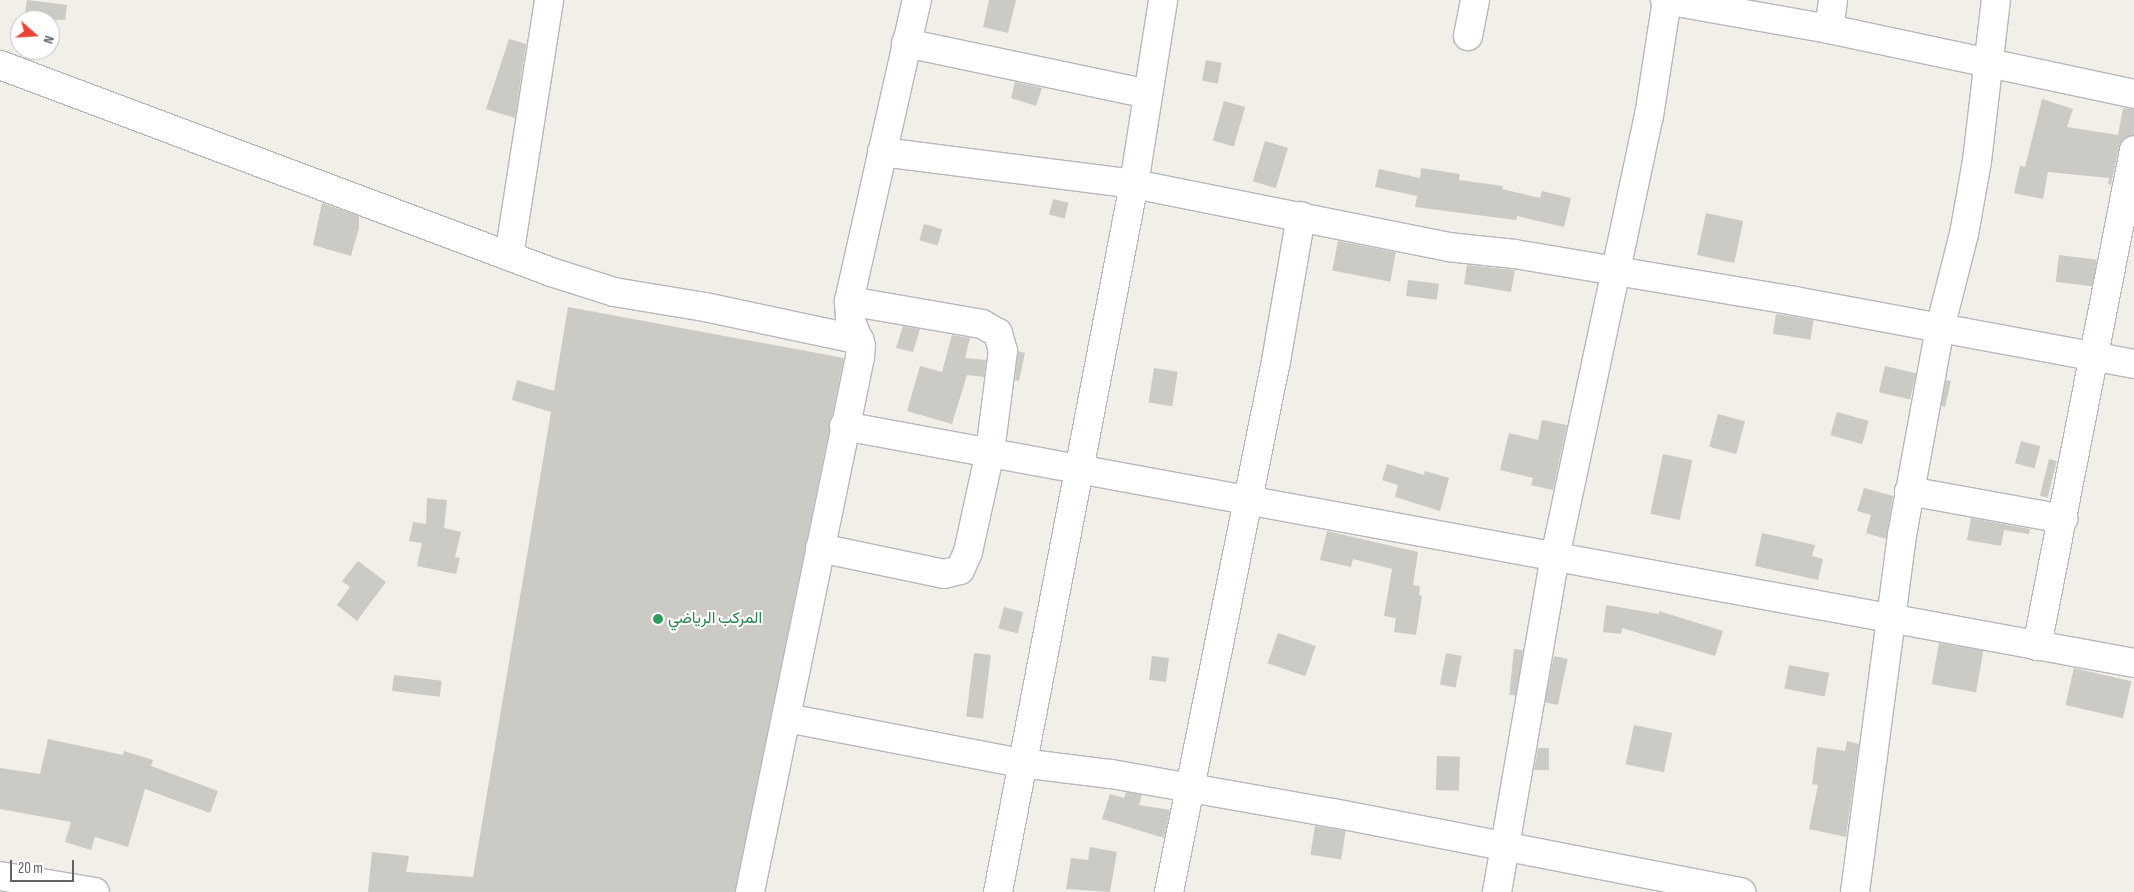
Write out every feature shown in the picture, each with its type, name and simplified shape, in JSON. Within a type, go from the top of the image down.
[{"type":"street","points":[[509,256],[549,0]]},
{"type":"street","points":[[750,892],[787,718],[844,426],[860,357],[860,340],[850,319],[849,301],[917,0]]},
{"type":"street","points":[[998,892],[1021,763],[1134,184],[1163,0]]},
{"type":"street","points":[[1468,36],[1475,0]]},
{"type":"street","points":[[1497,892],[1555,557],[1649,116],[1667,0],[1829,29],[1988,65],[2134,94]]},
{"type":"street","points":[[1829,29],[1833,0]]},
{"type":"street","points":[[1855,892],[1909,491],[1940,328],[1964,234],[1996,0]]},
{"type":"street","points":[[906,43],[1148,94]]},
{"type":"street","points":[[0,65],[509,256],[614,292],[705,307],[860,340]]},
{"type":"street","points":[[2037,646],[2134,150]]},
{"type":"street","points":[[882,152],[1134,184],[1448,247],[1515,254],[1940,328],[2093,358],[2134,364]]},
{"type":"street","points":[[1170,892],[1248,500],[1301,216]]},
{"type":"street","points":[[820,548],[954,574],[960,570],[968,552],[990,452],[1003,351],[1002,342],[992,328],[849,301]]},
{"type":"street","points":[[844,426],[990,452],[1079,471],[1248,500],[2037,646],[2134,662]]},
{"type":"street","points":[[1909,491],[2063,520]]},
{"type":"street","points":[[787,718],[1021,763],[1191,788],[1741,892]]},
{"type":"street","points":[[0,876],[94,892]]},
{"type":"building","points":[[27,0],[67,5],[65,20],[60,20],[60,10],[26,10]]},
{"type":"building","points":[[989,0],[1016,0],[1008,33],[983,27]]},
{"type":"building","points":[[509,39],[526,44],[515,118],[486,109]]},
{"type":"building","points":[[1206,60],[1222,63],[1218,84],[1202,81]]},
{"type":"building","points":[[1015,82],[1042,88],[1036,106],[1011,98]]},
{"type":"building","points":[[2042,99],[2073,109],[2067,127],[2118,135],[2123,108],[2134,109],[2134,135],[2123,139],[2119,147],[2111,185],[2108,184],[2109,178],[2048,172],[2043,199],[2014,193],[2020,166],[2025,167]]},
{"type":"building","points":[[1224,101],[1245,107],[1234,146],[1213,140]]},
{"type":"building","points":[[1265,141],[1288,148],[1276,188],[1253,181]]},
{"type":"building","points":[[1421,168],[1460,174],[1459,180],[1503,186],[1502,189],[1540,198],[1542,191],[1571,198],[1564,227],[1517,216],[1516,220],[1415,207],[1417,196],[1375,187],[1379,169],[1420,178]]},
{"type":"building","points":[[1053,199],[1069,203],[1065,218],[1049,215]]},
{"type":"building","points":[[322,203],[359,216],[359,228],[351,256],[313,245]]},
{"type":"building","points":[[1706,213],[1743,221],[1734,263],[1697,255]]},
{"type":"building","points":[[924,224],[942,229],[938,246],[919,240]]},
{"type":"building","points":[[1338,241],[1396,252],[1390,282],[1332,270]]},
{"type":"building","points":[[2059,255],[2097,260],[2093,286],[2056,282]]},
{"type":"building","points":[[1467,265],[1515,270],[1511,292],[1464,284]]},
{"type":"building","points":[[1408,280],[1439,284],[1437,300],[1406,296]]},
{"type":"building","name":"المركب الرياضي","points":[[568,307],[844,358],[735,892],[368,892],[372,852],[409,856],[406,872],[473,877],[551,412],[512,400],[517,380],[554,391]]},
{"type":"building","points":[[1776,314],[1814,320],[1810,340],[1773,334]]},
{"type":"building","points":[[903,326],[920,329],[913,352],[896,348]]},
{"type":"building","points":[[952,335],[970,338],[965,358],[986,360],[984,377],[967,375],[952,424],[907,411],[920,366],[942,372]]},
{"type":"building","points":[[1018,351],[1025,353],[1019,381],[1015,380]]},
{"type":"building","points":[[1885,366],[1916,373],[1910,400],[1879,392]]},
{"type":"building","points":[[1154,368],[1178,372],[1172,406],[1149,403]]},
{"type":"building","points":[[1946,380],[1951,381],[1945,407],[1941,406]]},
{"type":"building","points":[[1837,412],[1869,421],[1862,444],[1830,435]]},
{"type":"building","points":[[1718,414],[1745,421],[1736,454],[1709,447]]},
{"type":"building","points":[[1542,420],[1567,425],[1553,490],[1531,485],[1533,478],[1500,470],[1509,433],[1538,440]]},
{"type":"building","points":[[2021,441],[2040,446],[2034,468],[2015,463]]},
{"type":"building","points":[[1663,454],[1692,460],[1680,520],[1650,514]]},
{"type":"building","points":[[2049,459],[2057,461],[2048,498],[2040,496]]},
{"type":"building","points":[[1387,464],[1424,475],[1425,471],[1449,478],[1440,511],[1395,497],[1398,485],[1382,480]]},
{"type":"building","points":[[1864,488],[1893,496],[1886,539],[1866,533],[1871,515],[1857,511]]},
{"type":"building","points":[[427,498],[447,500],[444,528],[461,532],[455,557],[460,558],[456,574],[417,566],[422,543],[409,541],[413,522],[426,524]]},
{"type":"building","points":[[1971,518],[2030,529],[2029,534],[2004,530],[2001,546],[1967,540]]},
{"type":"building","points":[[1327,531],[1418,552],[1413,585],[1420,586],[1419,595],[1422,596],[1416,635],[1394,632],[1396,618],[1384,616],[1392,569],[1353,559],[1351,567],[1320,560]]},
{"type":"building","points":[[1762,533],[1815,545],[1812,556],[1823,559],[1818,580],[1755,566]]},
{"type":"building","points":[[358,561],[386,582],[357,621],[337,605],[350,587],[342,581]]},
{"type":"building","points":[[1606,605],[1659,614],[1659,611],[1723,631],[1715,656],[1622,628],[1621,634],[1603,632]]},
{"type":"building","points":[[1004,607],[1023,612],[1018,633],[998,628]]},
{"type":"building","points":[[1278,633],[1316,646],[1305,676],[1268,663]]},
{"type":"building","points":[[1939,643],[1983,651],[1976,692],[1932,684]]},
{"type":"building","points":[[1514,649],[1523,650],[1518,696],[1509,695]]},
{"type":"building","points":[[974,653],[991,655],[983,719],[966,717]]},
{"type":"building","points":[[1446,653],[1462,656],[1456,687],[1440,684]]},
{"type":"building","points":[[1152,656],[1169,658],[1166,682],[1149,680]]},
{"type":"building","points":[[1554,656],[1568,659],[1558,705],[1544,702]]},
{"type":"building","points":[[1789,665],[1829,673],[1825,696],[1784,689]]},
{"type":"building","points":[[2074,668],[2131,681],[2123,718],[2065,705]]},
{"type":"building","points":[[394,675],[442,681],[440,697],[392,691]]},
{"type":"building","points":[[1634,725],[1672,733],[1664,772],[1626,764]]},
{"type":"building","points":[[48,739],[123,755],[124,751],[153,760],[151,766],[218,791],[210,813],[145,789],[128,847],[95,837],[91,850],[65,842],[71,822],[0,809],[0,768],[40,774]]},
{"type":"building","points":[[1847,741],[1859,744],[1846,837],[1809,829],[1818,785],[1812,784],[1817,747],[1845,751]]},
{"type":"building","points":[[1538,748],[1549,748],[1549,770],[1534,770]]},
{"type":"building","points":[[1437,756],[1460,757],[1459,791],[1436,790]]},
{"type":"building","points":[[1126,792],[1142,795],[1139,805],[1170,810],[1164,838],[1102,819],[1110,794],[1124,798]]},
{"type":"building","points":[[1315,826],[1346,831],[1341,859],[1310,855]]},
{"type":"building","points":[[1090,847],[1117,852],[1110,892],[1066,889],[1071,858],[1088,860]]},
{"type":"place","name":"المركب الرياضي","points":[[658,619]]}]
